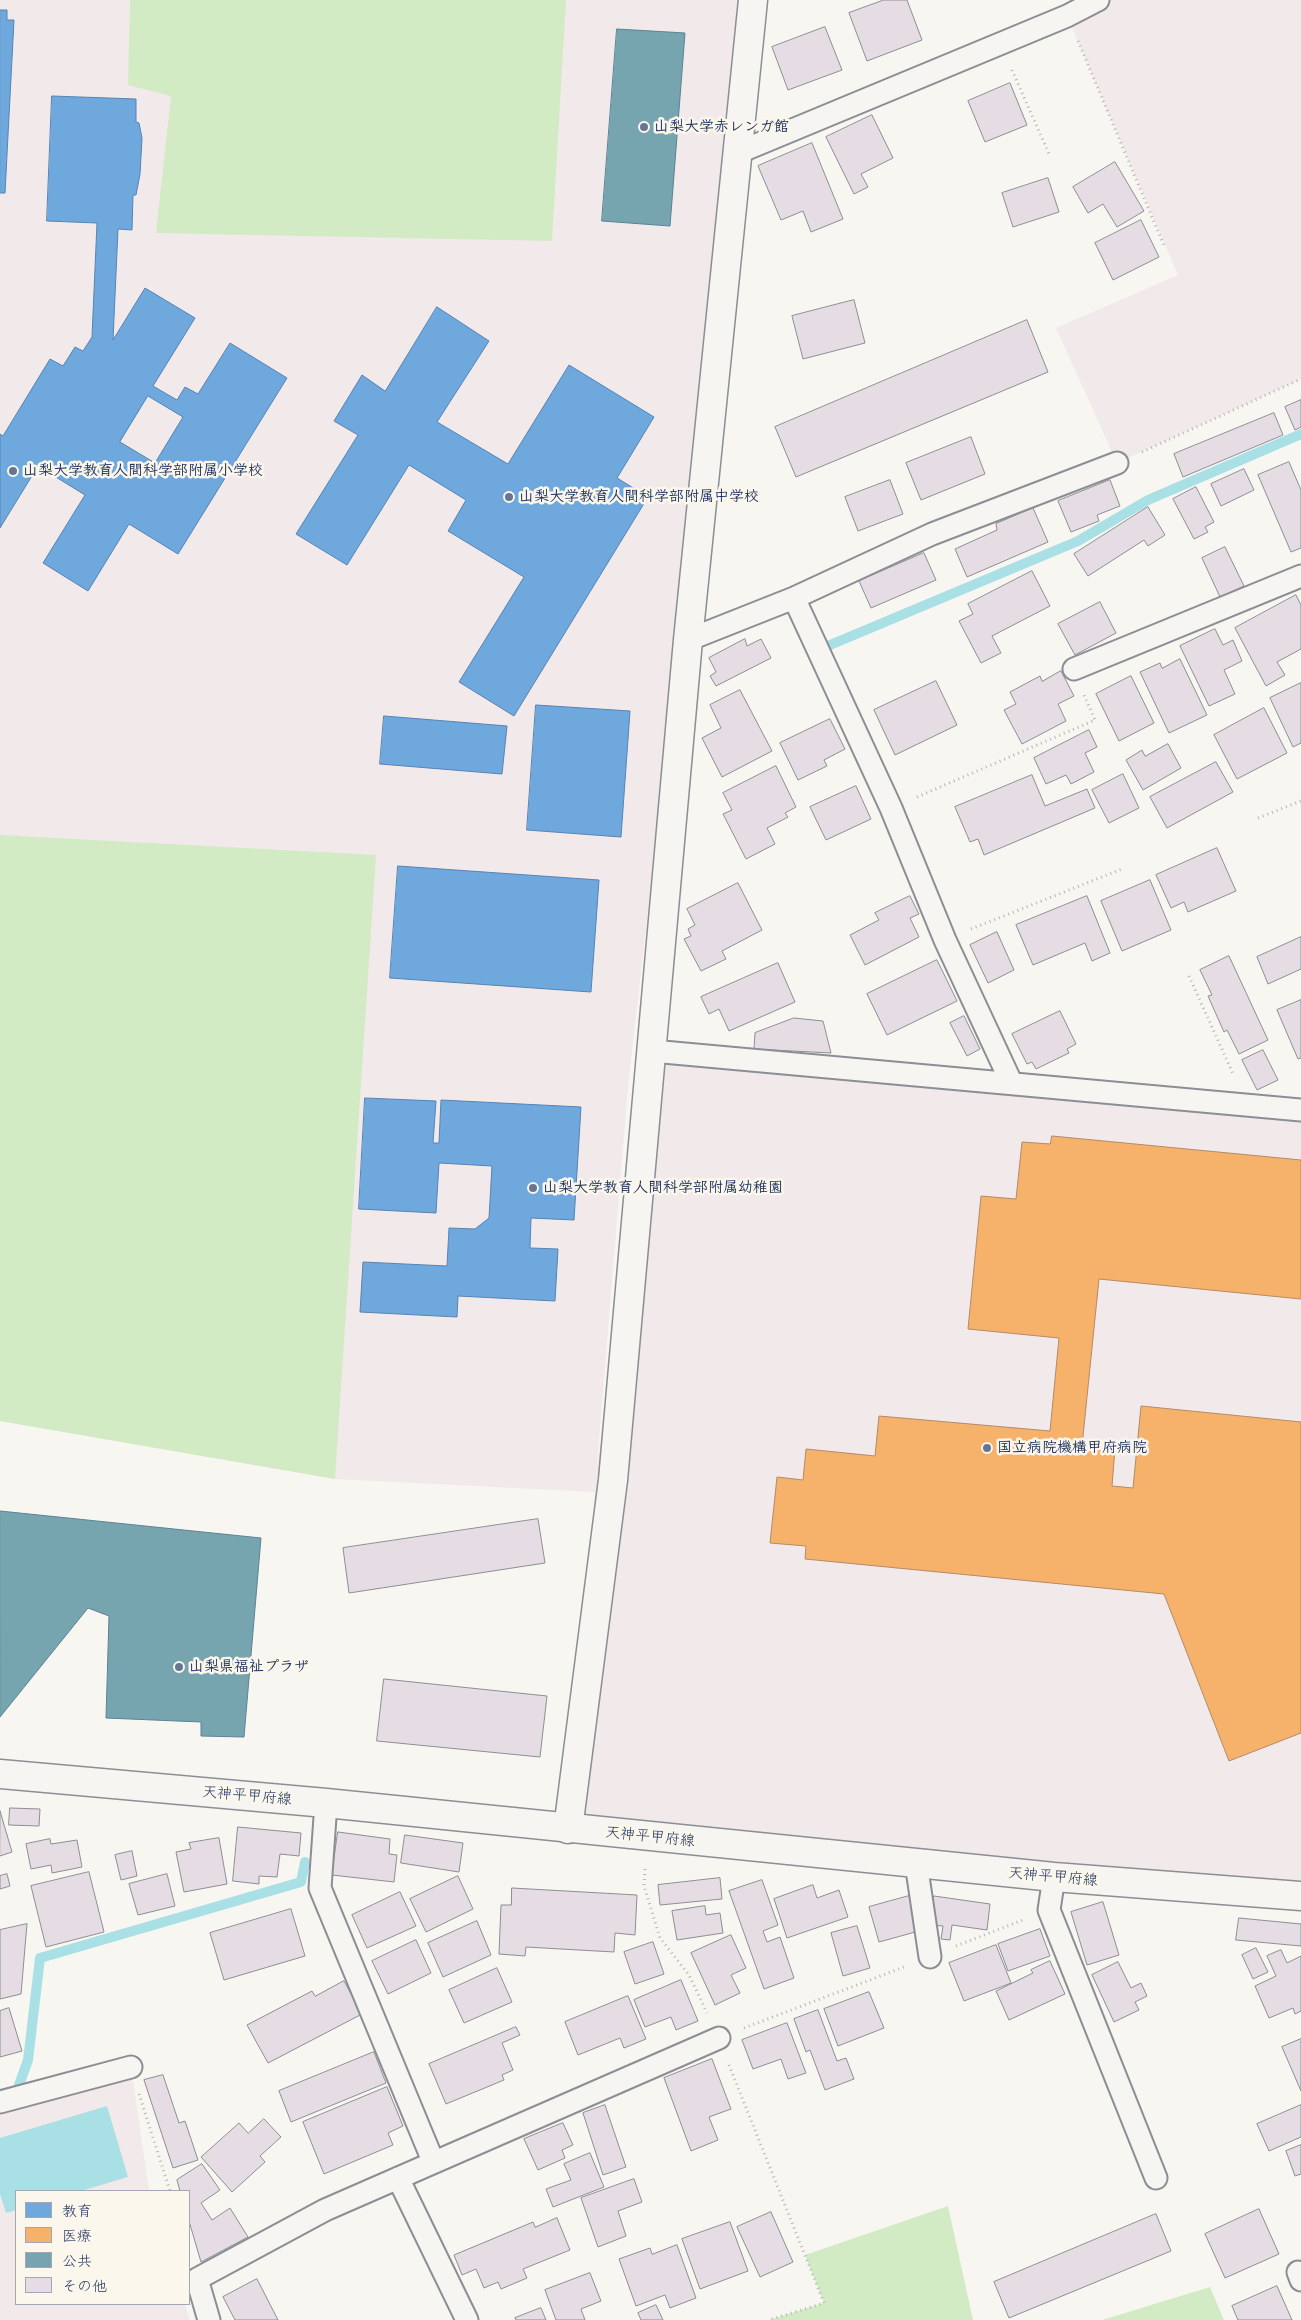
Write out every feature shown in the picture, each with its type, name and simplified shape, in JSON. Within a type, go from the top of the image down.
[{"type":"street","points":[[568,1829],[613,1480],[688,640],[753,0]]},
{"type":"street","name":"天神平甲府線","points":[[0,1774],[326,1803],[1054,1877],[1301,1896]]},
{"type":"lane","points":[[737,154],[1067,16],[1098,0]]},
{"type":"lane","points":[[688,640],[794,598],[932,534],[1117,463]]},
{"type":"lane","points":[[1074,669],[1301,576]]},
{"type":"lane","points":[[794,598],[891,808],[945,940],[1011,1082]]},
{"type":"lane","points":[[652,1051],[1011,1082],[1301,1110]]},
{"type":"lane","points":[[326,1803],[320,1888],[433,2162]]},
{"type":"lane","points":[[916,1864],[930,1957]]},
{"type":"lane","points":[[1054,1877],[1049,1910],[1156,2178]]},
{"type":"lane","points":[[209,2320],[197,2279],[325,2210],[719,2038]]},
{"type":"lane","points":[[0,2102],[131,2067]]},
{"type":"lane","points":[[398,2178],[467,2320]]},
{"type":"path","points":[[1067,16],[1165,248]]},
{"type":"path","points":[[1000,44],[1049,154]]},
{"type":"path","points":[[1117,463],[1301,379]]},
{"type":"path","points":[[891,808],[1095,720],[1074,669]]},
{"type":"path","points":[[1258,818],[1301,801]]},
{"type":"path","points":[[945,940],[1122,869]]},
{"type":"path","points":[[1189,976],[1247,1104]]},
{"type":"path","points":[[649,1837],[644,1886],[660,1938],[689,1976],[719,2038],[824,2303],[769,2320]]},
{"type":"path","points":[[719,2038],[1049,1910]]},
{"type":"path","points":[[131,2067],[170,2190]]},
{"type":"shaded area","points":[[0,0],[751,0],[628,1087],[596,1476],[652,1051],[1301,1110],[1301,1896],[568,1829],[595,1492],[335,1479],[0,1421]]},
{"type":"shaded area","points":[[1098,0],[1301,0],[1301,379],[1117,463],[1056,328],[1178,275],[1067,16]]},
{"type":"shaded area","points":[[131,2067],[149,2190],[15,2190],[15,2305],[185,2305],[190,2320],[0,2320],[0,2102]]},
{"type":"green space","points":[[130,0],[566,0],[552,241],[156,233],[171,96],[128,85]]},
{"type":"green space","points":[[0,835],[376,855],[335,1479],[0,1421]]},
{"type":"green space","points":[[948,2206],[973,2320],[769,2320],[824,2303],[805,2255]]},
{"type":"green space","points":[[1210,2287],[1224,2320],[1102,2320]]},
{"type":"water","points":[[107,2106],[128,2177],[84,2190],[15,2190],[15,2210],[6,2213],[0,2194],[0,2138]]},
{"type":"building: 教育","points":[[0,10],[7,10],[7,20],[14,20],[5,193],[0,193]]},
{"type":"building: 教育","points":[[52,96],[136,99],[136,122],[139,123],[142,138],[140,174],[136,195],[133,195],[132,230],[118,229],[113,340],[145,288],[195,318],[153,386],[177,400],[185,387],[198,394],[230,343],[287,378],[178,554],[129,524],[88,591],[43,563],[85,495],[38,466],[0,528],[0,434],[3,436],[50,359],[63,366],[75,347],[83,351],[92,337],[97,223],[47,221]],"holes":[[[148,396],[183,417],[155,463],[120,442]]]},
{"type":"building: 教育","points":[[437,307],[489,341],[437,422],[508,464],[569,365],[654,417],[617,478],[648,497],[514,716],[459,682],[524,577],[448,531],[466,500],[409,465],[347,565],[296,534],[358,435],[334,421],[362,375],[385,391]]},
{"type":"building: 教育","points":[[536,705],[630,711],[621,837],[527,830]]},
{"type":"building: 教育","points":[[384,716],[507,726],[502,774],[380,764]]},
{"type":"building: 教育","points":[[398,866],[599,880],[591,992],[390,978]]},
{"type":"building: 教育","name":"山梨大学教育人間科学部附属幼稚園","points":[[365,1098],[436,1101],[433,1143],[439,1143],[441,1100],[581,1107],[574,1220],[531,1218],[530,1248],[558,1249],[555,1301],[458,1296],[457,1317],[360,1312],[363,1262],[447,1266],[449,1228],[475,1229],[489,1218],[492,1166],[439,1163],[436,1213],[359,1209]]},
{"type":"building: 医療","name":"国立病院機構甲府病院","points":[[1052,1136],[1301,1160],[1301,1299],[1099,1279],[1082,1446],[1115,1449],[1112,1486],[1133,1488],[1141,1406],[1301,1422],[1301,1733],[1229,1761],[1164,1594],[805,1559],[806,1546],[770,1543],[777,1477],[803,1480],[806,1449],[875,1456],[879,1416],[1050,1431],[1059,1338],[968,1329],[981,1196],[1016,1199],[1022,1142],[1050,1144]]},
{"type":"building: 公共","name":"山梨大学赤レンガ館","points":[[617,29],[685,33],[670,226],[602,221]]},
{"type":"building: 公共","name":"山梨県福祉プラザ","points":[[0,1511],[261,1538],[244,1737],[201,1736],[201,1722],[106,1718],[109,1616],[88,1608],[0,1717]]},
{"type":"building: その他","points":[[884,0],[907,0],[922,40],[867,61],[849,13]]},
{"type":"building: その他","points":[[825,27],[842,70],[788,90],[772,47]]},
{"type":"building: その他","points":[[1010,83],[1027,125],[985,142],[968,101]]},
{"type":"building: その他","points":[[872,115],[893,158],[861,174],[868,187],[854,194],[826,137]]},
{"type":"building: その他","points":[[812,143],[843,219],[811,232],[803,211],[781,220],[758,166]]},
{"type":"building: その他","points":[[1115,162],[1144,211],[1117,227],[1103,204],[1088,213],[1073,187]]},
{"type":"building: その他","points":[[1048,178],[1059,212],[1013,227],[1002,193]]},
{"type":"building: その他","points":[[1141,220],[1159,257],[1113,280],[1095,243]]},
{"type":"building: その他","points":[[854,300],[865,343],[803,359],[792,316]]},
{"type":"building: その他","points":[[1027,320],[1048,372],[796,477],[775,427]]},
{"type":"building: その他","points":[[1301,400],[1301,427],[1295,430],[1285,407]]},
{"type":"building: その他","points":[[1274,413],[1283,435],[1183,477],[1174,454]]},
{"type":"building: その他","points":[[971,437],[985,474],[921,500],[906,463]]},
{"type":"building: その他","points":[[1289,462],[1301,490],[1301,548],[1291,552],[1258,475]]},
{"type":"building: その他","points":[[1244,469],[1254,490],[1221,506],[1211,484]]},
{"type":"building: その他","points":[[890,480],[903,514],[858,531],[845,497]]},
{"type":"building: その他","points":[[1110,480],[1120,506],[1097,515],[1099,521],[1071,532],[1058,501]]},
{"type":"building: その他","points":[[1196,487],[1214,522],[1205,527],[1208,532],[1194,539],[1173,499]]},
{"type":"building: その他","points":[[1148,507],[1165,535],[1148,546],[1144,540],[1088,576],[1074,554]]},
{"type":"building: その他","points":[[1033,508],[1048,542],[967,577],[955,549],[997,530],[996,524]]},
{"type":"building: その他","points":[[1225,547],[1244,586],[1220,597],[1202,558]]},
{"type":"building: その他","points":[[924,553],[936,580],[871,608],[859,581]]},
{"type":"building: その他","points":[[1032,571],[1050,606],[992,636],[1001,653],[981,663],[959,621],[973,614],[968,604]]},
{"type":"building: その他","points":[[1296,595],[1301,605],[1301,649],[1277,662],[1285,675],[1266,686],[1235,628]]},
{"type":"building: その他","points":[[1100,602],[1116,633],[1075,655],[1058,624]]},
{"type":"building: その他","points":[[1215,629],[1223,645],[1233,640],[1242,661],[1224,670],[1235,694],[1209,706],[1180,646]]},
{"type":"building: その他","points":[[745,639],[747,646],[761,639],[771,658],[716,686],[710,676],[716,672],[709,658]]},
{"type":"building: その他","points":[[1180,659],[1207,715],[1169,733],[1140,672],[1160,663],[1162,668]]},
{"type":"building: その他","points":[[1061,671],[1074,696],[1058,704],[1066,721],[1022,744],[1004,710],[1016,704],[1010,692],[1040,676],[1042,681]]},
{"type":"building: その他","points":[[1131,676],[1154,723],[1119,741],[1096,694]]},
{"type":"building: その他","points":[[936,681],[957,725],[895,755],[874,710]]},
{"type":"building: その他","points":[[1301,683],[1301,743],[1293,747],[1270,698]]},
{"type":"building: その他","points":[[740,690],[772,751],[722,777],[702,738],[721,728],[710,705]]},
{"type":"building: その他","points":[[1264,708],[1287,753],[1237,779],[1214,735]]},
{"type":"building: その他","points":[[830,719],[845,749],[824,760],[827,766],[798,780],[780,743]]},
{"type":"building: その他","points":[[1089,730],[1097,747],[1085,753],[1094,772],[1071,784],[1066,775],[1046,784],[1034,758]]},
{"type":"building: その他","points":[[1168,744],[1181,768],[1143,790],[1126,760],[1142,750],[1145,756]]},
{"type":"building: その他","points":[[1216,762],[1233,792],[1167,828],[1150,797]]},
{"type":"building: その他","points":[[776,766],[796,807],[785,813],[788,817],[767,828],[775,844],[746,859],[723,814],[732,810],[723,793]]},
{"type":"building: その他","points":[[1123,774],[1139,808],[1109,823],[1092,790]]},
{"type":"building: その他","points":[[1032,775],[1045,806],[1087,789],[1095,808],[984,855],[978,839],[970,842],[955,807]]},
{"type":"building: その他","points":[[856,786],[871,819],[826,840],[810,807]]},
{"type":"building: その他","points":[[1217,848],[1236,891],[1188,912],[1184,902],[1171,908],[1156,875]]},
{"type":"building: その他","points":[[1150,880],[1171,930],[1122,951],[1101,901]]},
{"type":"building: その他","points":[[738,883],[762,930],[722,951],[726,959],[701,971],[684,939],[691,936],[688,929],[695,925],[687,909]]},
{"type":"building: その他","points":[[910,896],[919,914],[910,918],[919,937],[865,965],[850,935],[879,920],[875,913]]},
{"type":"building: その他","points":[[1087,896],[1110,953],[1092,961],[1085,943],[1033,965],[1016,925]]},
{"type":"building: その他","points":[[997,932],[1014,970],[988,983],[970,945]]},
{"type":"building: その他","points":[[1301,937],[1301,969],[1268,984],[1257,957]]},
{"type":"building: その他","points":[[1229,956],[1268,1040],[1239,1054],[1227,1030],[1224,1032],[1208,996],[1212,995],[1200,970]]},
{"type":"building: その他","points":[[937,960],[957,1001],[887,1035],[867,994]]},
{"type":"building: その他","points":[[778,963],[795,1002],[729,1031],[719,1009],[709,1014],[701,997]]},
{"type":"building: その他","points":[[1301,1000],[1301,1058],[1298,1059],[1277,1010]]},
{"type":"building: その他","points":[[1060,1011],[1076,1044],[1067,1049],[1069,1053],[1036,1069],[1032,1062],[1027,1064],[1012,1034]]},
{"type":"building: その他","points":[[964,1016],[980,1049],[967,1056],[950,1023]]},
{"type":"building: その他","points":[[794,1018],[823,1021],[831,1053],[754,1049],[755,1033]]},
{"type":"building: その他","points":[[1263,1050],[1278,1080],[1257,1090],[1242,1060]]},
{"type":"building: その他","points":[[538,1519],[545,1563],[349,1593],[343,1548]]},
{"type":"building: その他","points":[[384,1679],[547,1696],[540,1757],[377,1741]]},
{"type":"building: その他","points":[[10,1808],[40,1809],[39,1826],[9,1825]]},
{"type":"building: その他","points":[[0,1811],[12,1852],[0,1856]]},
{"type":"building: その他","points":[[238,1827],[301,1833],[299,1856],[280,1854],[277,1877],[259,1876],[259,1884],[233,1881]]},
{"type":"building: その他","points":[[338,1832],[390,1839],[389,1854],[397,1855],[394,1882],[332,1875]]},
{"type":"building: その他","points":[[405,1835],[463,1843],[459,1872],[401,1863]]},
{"type":"building: その他","points":[[219,1838],[227,1884],[184,1892],[176,1852],[191,1849],[189,1843]]},
{"type":"building: その他","points":[[50,1839],[51,1844],[77,1840],[82,1867],[52,1873],[51,1865],[31,1869],[26,1844]]},
{"type":"building: その他","points":[[132,1851],[137,1876],[121,1880],[115,1855]]},
{"type":"building: その他","points":[[89,1872],[104,1932],[46,1947],[31,1886]]},
{"type":"building: その他","points":[[7,1874],[10,1886],[0,1889],[0,1876]]},
{"type":"building: その他","points":[[167,1874],[175,1906],[138,1915],[129,1884]]},
{"type":"building: その他","points":[[458,1876],[473,1909],[426,1932],[410,1899]]},
{"type":"building: その他","points":[[720,1878],[722,1899],[660,1905],[658,1885]]},
{"type":"building: その他","points":[[762,1880],[778,1925],[763,1931],[767,1942],[780,1937],[794,1978],[764,1989],[729,1891]]},
{"type":"building: その他","points":[[813,1885],[817,1898],[839,1890],[848,1917],[787,1938],[774,1899]]},
{"type":"building: その他","points":[[512,1888],[637,1895],[635,1935],[615,1933],[614,1952],[526,1947],[525,1956],[499,1954],[501,1905],[511,1905]]},
{"type":"building: その他","points":[[400,1892],[416,1926],[367,1948],[352,1915]]},
{"type":"building: その他","points":[[909,1896],[919,1931],[879,1942],[869,1907]]},
{"type":"building: その他","points":[[934,1896],[990,1904],[987,1930],[952,1925],[950,1940],[941,1939],[943,1926],[929,1925]]},
{"type":"building: その他","points":[[1103,1902],[1119,1955],[1087,1965],[1071,1912]]},
{"type":"building: その他","points":[[705,1906],[706,1915],[720,1913],[723,1933],[677,1940],[672,1911]]},
{"type":"building: その他","points":[[291,1909],[305,1956],[224,1980],[210,1933]]},
{"type":"building: その他","points":[[1239,1918],[1301,1924],[1301,1946],[1236,1940]]},
{"type":"building: その他","points":[[477,1921],[491,1955],[443,1977],[428,1943]]},
{"type":"building: その他","points":[[27,1924],[21,1994],[0,1999],[0,1930]]},
{"type":"building: その他","points":[[857,1926],[870,1968],[843,1976],[831,1933]]},
{"type":"building: その他","points":[[1040,1929],[1050,1956],[1008,1971],[998,1944]]},
{"type":"building: その他","points":[[731,1935],[746,1968],[731,1975],[740,1993],[715,2005],[691,1953]]},
{"type":"building: その他","points":[[416,1940],[431,1973],[388,1994],[372,1961]]},
{"type":"building: その他","points":[[653,1942],[664,1974],[635,1984],[624,1952]]},
{"type":"building: その他","points":[[996,1945],[1011,1983],[964,2001],[949,1963]]},
{"type":"building: その他","points":[[1256,1948],[1268,1972],[1253,1979],[1242,1955]]},
{"type":"building: その他","points":[[1281,1950],[1287,1963],[1301,1956],[1301,2011],[1295,2014],[1293,2008],[1269,2018],[1255,1986],[1276,1976],[1267,1956]]},
{"type":"building: その他","points":[[1050,1961],[1065,1994],[1009,2020],[996,1991],[1033,1973],[1031,1970]]},
{"type":"building: その他","points":[[1118,1962],[1131,1988],[1141,1983],[1147,1996],[1135,2002],[1139,2010],[1114,2022],[1092,1975]]},
{"type":"building: その他","points":[[497,1968],[512,2002],[464,2023],[449,1990]]},
{"type":"building: その他","points":[[681,1980],[698,2021],[676,2030],[671,2017],[645,2027],[634,2000]]},
{"type":"building: その他","points":[[344,1981],[362,2014],[268,2063],[247,2025],[312,1991],[315,1996]]},
{"type":"building: その他","points":[[869,1992],[884,2028],[838,2046],[824,2009]]},
{"type":"building: その他","points":[[628,1996],[646,2039],[624,2048],[620,2038],[578,2055],[565,2022]]},
{"type":"building: その他","points":[[9,2008],[22,2051],[0,2057],[0,2011]]},
{"type":"building: その他","points":[[818,2010],[837,2061],[846,2058],[854,2079],[825,2090],[810,2050],[806,2052],[794,2019]]},
{"type":"building: その他","points":[[787,2023],[806,2073],[788,2079],[781,2059],[753,2069],[742,2040]]},
{"type":"building: その他","points":[[516,2027],[520,2035],[502,2043],[513,2070],[502,2075],[504,2080],[446,2104],[429,2064]]},
{"type":"building: その他","points":[[1301,2039],[1301,2091],[1282,2047]]},
{"type":"building: その他","points":[[374,2052],[386,2083],[291,2122],[279,2091]]},
{"type":"building: その他","points":[[712,2059],[731,2109],[709,2117],[718,2140],[691,2151],[664,2078]]},
{"type":"building: その他","points":[[163,2075],[179,2123],[185,2121],[198,2160],[173,2168],[144,2080]]},
{"type":"building: その他","points":[[387,2087],[403,2126],[388,2133],[393,2145],[324,2174],[303,2122]]},
{"type":"building: その他","points":[[605,2105],[626,2167],[603,2175],[583,2113]]},
{"type":"building: その他","points":[[1301,2105],[1301,2137],[1269,2151],[1257,2124]]},
{"type":"building: その他","points":[[264,2119],[281,2137],[260,2156],[265,2162],[232,2192],[201,2157],[239,2123],[248,2133]]},
{"type":"building: その他","points":[[563,2123],[573,2145],[562,2150],[565,2158],[538,2170],[524,2139]]},
{"type":"building: その他","points":[[1301,2145],[1301,2174],[1295,2176],[1286,2151]]},
{"type":"building: その他","points":[[590,2153],[604,2187],[553,2207],[546,2189],[571,2180],[564,2164]]},
{"type":"building: その他","points":[[202,2164],[220,2190],[201,2203],[212,2220],[230,2208],[248,2237],[201,2262],[190,2224],[190,2190],[180,2190],[177,2180]]},
{"type":"building: その他","points":[[634,2179],[642,2202],[618,2211],[626,2236],[598,2247],[581,2198]]},
{"type":"building: その他","points":[[1259,2209],[1279,2254],[1225,2278],[1205,2234]]},
{"type":"building: その他","points":[[771,2212],[793,2262],[760,2277],[737,2227]]},
{"type":"building: その他","points":[[1156,2214],[1171,2251],[1009,2318],[994,2282]]},
{"type":"building: その他","points":[[557,2218],[570,2250],[523,2269],[527,2278],[501,2289],[498,2282],[484,2288],[476,2269],[462,2275],[454,2255],[533,2222],[535,2227]]},
{"type":"building: その他","points":[[730,2222],[748,2271],[700,2289],[682,2239]]},
{"type":"building: その他","points":[[677,2245],[696,2298],[670,2308],[665,2295],[636,2306],[619,2259],[650,2248],[652,2254]]},
{"type":"building: その他","points":[[590,2273],[601,2301],[581,2309],[585,2320],[556,2320],[545,2290]]},
{"type":"building: その他","points":[[257,2279],[278,2320],[235,2320],[223,2297]]},
{"type":"building: その他","points":[[1277,2286],[1292,2320],[1238,2320],[1232,2306]]},
{"type":"building: その他","points":[[656,2305],[663,2320],[641,2320],[638,2313]]},
{"type":"building: その他","points":[[541,2308],[546,2320],[516,2320],[515,2318]]},
{"type":"waterway","points":[[818,650],[1078,541],[1148,500],[1301,434]]},
{"type":"waterway","points":[[19,2085],[28,2060],[40,1958],[301,1882],[305,1862]]},
{"type":"place","name":"山梨大学赤レンガ館","points":[[644,127]]},
{"type":"place","name":"山梨大学教育人間科学部附属小学校","points":[[13,471]]},
{"type":"place","name":"山梨大学教育人間科学部附属中学校","points":[[509,497]]},
{"type":"place","name":"山梨大学教育人間科学部附属幼稚園","points":[[533,1188]]},
{"type":"place","name":"国立病院機構甲府病院","points":[[987,1448]]},
{"type":"place","name":"山梨県福祉プラザ","points":[[179,1667]]}]
